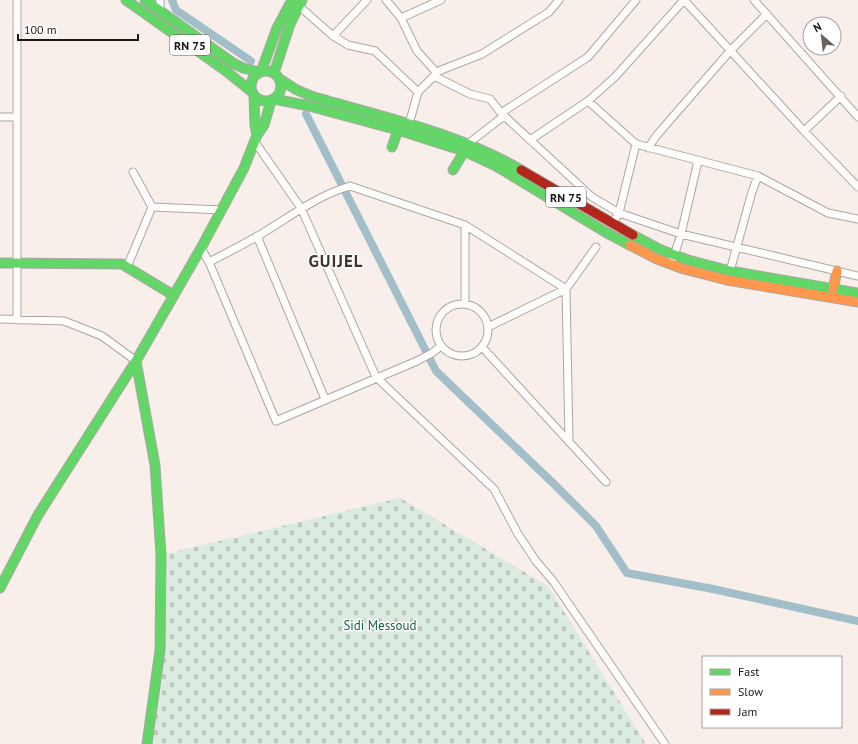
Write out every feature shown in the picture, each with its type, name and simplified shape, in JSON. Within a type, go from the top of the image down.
[{"type":"main road","name":"RN 75","points":[[126,0],[231,75],[253,94]]},
{"type":"main road","name":"RN 75","points":[[145,0],[233,63],[243,68],[260,72]]},
{"type":"main road","points":[[256,139],[251,83],[260,72],[277,28],[297,2]]},
{"type":"main road","points":[[0,588],[38,515],[136,361],[201,248],[244,168],[256,139],[264,125],[273,100],[282,88],[277,76],[297,2]]},
{"type":"main road","points":[[260,72],[268,71],[277,76]]},
{"type":"main road","name":"RN 75","points":[[277,76],[295,89],[311,96],[446,135],[607,233],[712,277],[858,302]]},
{"type":"main road","points":[[253,94],[262,101],[273,100]]},
{"type":"main road","name":"RN 75","points":[[273,100],[310,106],[466,147],[500,158],[612,224],[648,243],[672,260],[702,264],[730,271],[858,293]]},
{"type":"main road","points":[[392,147],[398,130]]},
{"type":"main road","points":[[454,170],[466,147]]},
{"type":"main road","points":[[0,263],[122,264],[173,295]]},
{"type":"main road","points":[[833,289],[837,271]]},
{"type":"main road","points":[[136,361],[155,465],[161,555],[160,650],[147,744]]},
{"type":"street","points":[[16,320],[17,0]]},
{"type":"street","points":[[160,0],[160,11]]},
{"type":"street","points":[[333,36],[367,0]]},
{"type":"street","points":[[386,0],[400,18],[418,51],[435,74],[470,94],[490,99],[502,115],[592,197],[619,213],[681,234],[858,276]]},
{"type":"street","points":[[400,18],[441,0]]},
{"type":"street","points":[[409,124],[418,92],[435,74],[482,54],[549,12],[559,0]]},
{"type":"street","points":[[466,147],[502,115],[588,57],[636,0]]},
{"type":"street","points":[[530,140],[588,101],[615,77],[684,0],[804,131],[858,187]]},
{"type":"street","points":[[754,0],[858,117]]},
{"type":"street","points":[[297,2],[333,36],[348,45],[375,51],[418,92]]},
{"type":"street","points":[[648,148],[656,135],[730,51],[767,14]]},
{"type":"street","points":[[804,131],[840,96]]},
{"type":"street","points":[[588,101],[636,144],[758,176],[828,213],[858,220]]},
{"type":"street","points":[[0,117],[17,117]]},
{"type":"street","points":[[256,139],[301,208],[376,377],[494,490],[518,534],[536,561],[557,587],[665,744]]},
{"type":"street","points":[[612,224],[619,213],[636,144]]},
{"type":"street","points":[[672,260],[681,234],[698,161]]},
{"type":"street","points":[[133,172],[152,207]]},
{"type":"street","points":[[730,271],[735,247],[758,176]]},
{"type":"street","points":[[209,262],[257,236],[301,208],[350,186],[465,225],[566,289]]},
{"type":"street","points":[[152,207],[222,210]]},
{"type":"street","points":[[127,267],[152,207]]},
{"type":"street","points":[[465,225],[465,304]]},
{"type":"street","points":[[257,236],[325,399]]},
{"type":"street","points":[[488,327],[566,289],[596,246]]},
{"type":"street","points":[[201,248],[209,262],[276,421],[376,377],[417,361],[441,346]]},
{"type":"street","points":[[566,289],[569,440]]},
{"type":"street","points":[[461,304],[477,308],[484,315],[488,322],[488,327],[487,340],[476,353],[468,356],[451,354],[441,346],[436,335],[436,326],[439,318],[452,306],[461,304]]},
{"type":"street","points":[[0,319],[64,321],[102,336],[136,361]]},
{"type":"street","points":[[482,347],[606,482]]},
{"type":"green space","name":"Sidi Messoud","points":[[400,498],[548,586],[646,744],[152,744],[155,718],[161,555]]},
{"type":"waterway","points":[[172,0],[176,10],[251,61]]},
{"type":"waterway","points":[[306,114],[436,371],[596,526],[627,573],[713,589],[858,621]]},
{"type":"traffic: fast","points":[[126,0],[226,71],[252,92]]},
{"type":"traffic: fast","points":[[145,0],[233,63],[243,68],[259,72]]},
{"type":"traffic: fast","points":[[261,72],[277,28],[292,0]]},
{"type":"traffic: fast","points":[[274,73],[290,24],[302,0]]},
{"type":"traffic: fast","points":[[266,71],[277,75],[281,86],[277,97],[266,101],[255,97],[251,86],[255,75],[266,71]]},
{"type":"traffic: fast","points":[[280,79],[295,89],[311,96],[445,135],[471,145],[521,170]]},
{"type":"traffic: fast","points":[[254,96],[255,126],[257,135]]},
{"type":"traffic: fast","points":[[274,99],[309,106],[398,130],[464,151],[496,166],[607,233],[630,245]]},
{"type":"traffic: fast","points":[[0,588],[38,515],[136,361],[201,248],[244,168],[257,135],[264,125],[271,101]]},
{"type":"traffic: fast","points":[[392,147],[398,130]]},
{"type":"traffic: fast","points":[[453,170],[468,145]]},
{"type":"traffic: fast","points":[[633,235],[661,250],[688,260],[730,271],[858,293]]},
{"type":"traffic: fast","points":[[0,263],[122,264],[173,295]]},
{"type":"traffic: fast","points":[[136,361],[155,465],[161,555],[160,650],[147,744]]},
{"type":"traffic: slow","points":[[630,245],[657,259],[684,269],[727,280],[858,302]]},
{"type":"traffic: slow","points":[[833,289],[837,271]]},
{"type":"traffic: jam","points":[[521,170],[633,235]]},
{"type":"district","name":"GUIJEL","points":[[336,261]]}]
